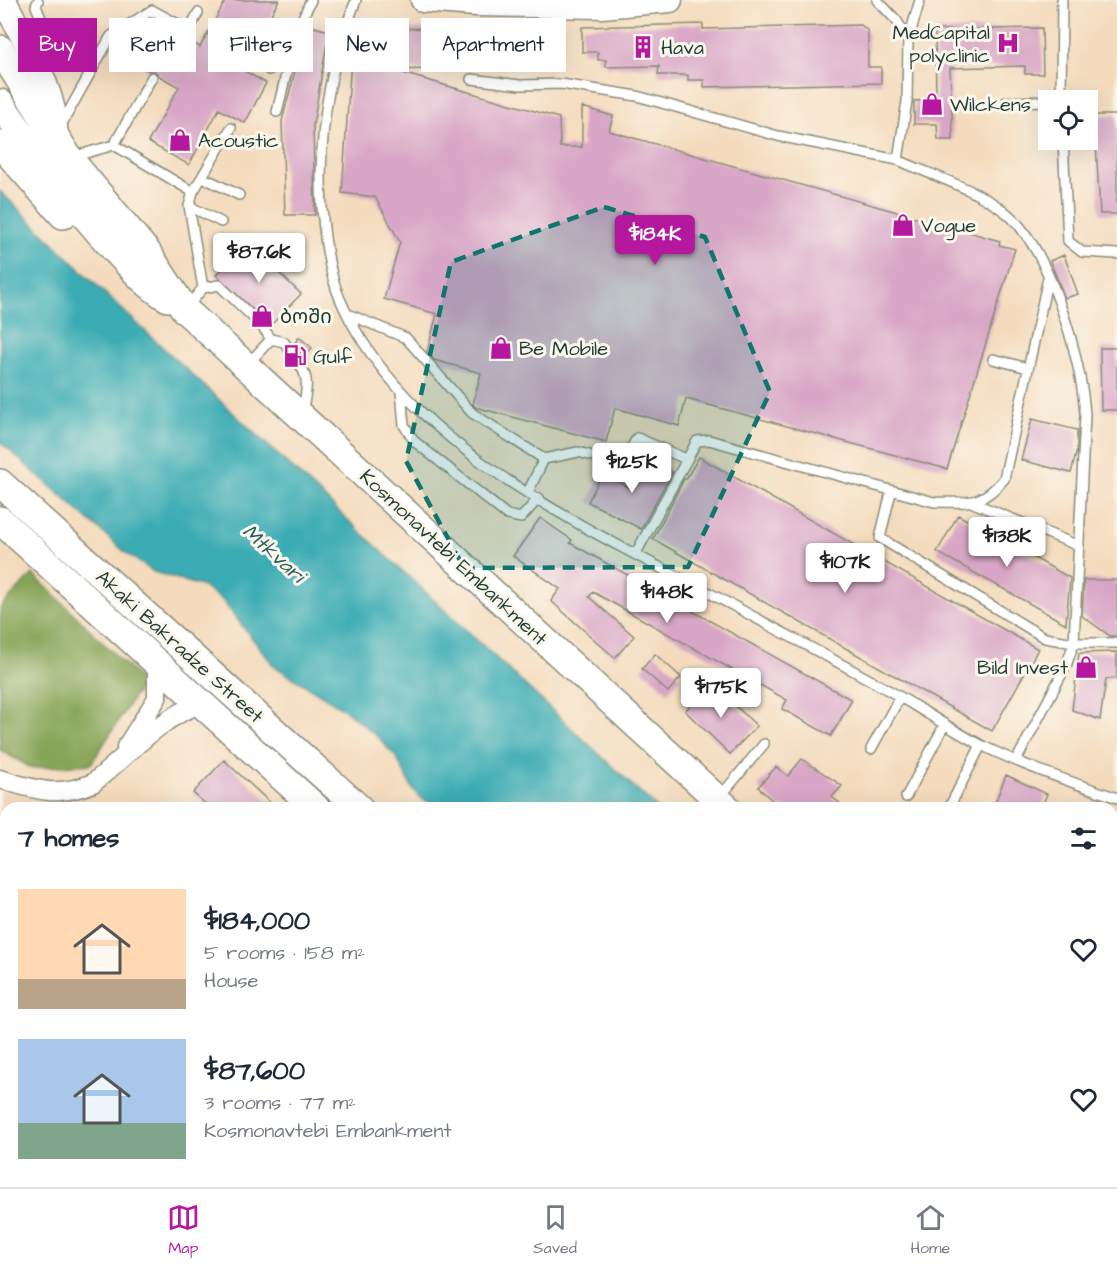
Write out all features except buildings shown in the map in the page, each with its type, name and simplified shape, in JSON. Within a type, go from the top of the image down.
[{"type":"main road","points":[[4,0],[18,29]]},
{"type":"main road","points":[[423,0],[475,4],[602,6],[670,0]]},
{"type":"main road","name":"Kosmonavtebi Embankment","points":[[0,50],[91,224],[150,288],[184,308],[720,802]]},
{"type":"main road","points":[[4,148],[54,150],[53,111],[38,72]]},
{"type":"main road","name":"Kosmonavtebi Embankment","points":[[0,103],[54,150],[147,252],[184,308]]},
{"type":"main road","points":[[4,148],[66,219],[107,257],[150,288]]},
{"type":"main road","name":"Akaki Bakradze Street","points":[[0,483],[352,802]]},
{"type":"main road","name":"Akaki Bakradze Street","points":[[0,520],[309,802]]},
{"type":"street","points":[[117,761],[157,698],[157,661]]},
{"type":"street","points":[[0,779],[40,791],[69,792],[93,783],[164,723],[185,709],[202,703]]},
{"type":"lane","points":[[303,18],[312,0]]},
{"type":"lane","points":[[356,0],[336,53],[322,130],[321,213],[340,298],[377,364],[401,391],[458,446],[528,492],[900,697],[981,745],[1016,761],[1117,798]]},
{"type":"lane","points":[[877,0],[897,21],[908,40]]},
{"type":"lane","points":[[898,160],[907,101],[908,40],[920,0]]},
{"type":"lane","points":[[1061,90],[1062,0]]},
{"type":"lane","points":[[38,1],[36,6],[41,18]]},
{"type":"lane","points":[[54,150],[111,36],[152,10],[189,30],[198,13]]},
{"type":"lane","points":[[277,112],[287,72]]},
{"type":"lane","points":[[114,145],[152,77]]},
{"type":"lane","points":[[471,79],[520,85],[561,84],[637,96],[778,136],[898,160],[988,200],[1006,213],[1026,233],[1048,278],[1076,352],[1083,384],[1085,415],[1074,643],[1066,666],[1016,761]]},
{"type":"lane","points":[[1006,102],[1038,101]]},
{"type":"lane","points":[[203,288],[189,206],[193,192],[231,128]]},
{"type":"lane","points":[[54,150],[114,145],[193,192]]},
{"type":"lane","points":[[1063,150],[1068,241],[1082,252],[1117,254]]},
{"type":"lane","points":[[202,177],[239,195]]},
{"type":"lane","points":[[189,206],[221,222]]},
{"type":"lane","points":[[636,553],[697,441],[709,440],[934,502],[971,502],[990,495],[1004,479],[1048,278]]},
{"type":"lane","points":[[184,308],[203,288],[219,285],[261,325],[271,339],[284,342],[305,371],[309,386],[301,417]]},
{"type":"lane","points":[[350,315],[406,338],[472,413],[544,459],[578,452],[622,464],[637,438],[686,459]]},
{"type":"lane","points":[[246,366],[271,339]]},
{"type":"lane","points":[[993,359],[1028,368]]},
{"type":"lane","points":[[401,391],[404,425],[414,441],[507,516],[521,518],[539,498]]},
{"type":"lane","points":[[528,492],[544,459]]},
{"type":"lane","points":[[891,492],[880,538],[1045,638],[1074,643],[1117,643]]},
{"type":"lane","points":[[971,502],[1079,546]]},
{"type":"lane","points":[[871,749],[900,697]]},
{"type":"lane","points":[[906,797],[945,724]]},
{"type":"lane","points":[[723,802],[764,744]]},
{"type":"lane","points":[[952,802],[981,745]]},
{"type":"highlighted area","points":[[604,207],[705,237],[770,392],[688,567],[464,568],[406,461],[451,262]]},
{"type":"green space","points":[[33,574],[143,682],[91,764],[31,768],[0,750],[0,608]]},
{"type":"water","name":"Mtkvari","points":[[0,191],[113,301],[651,802],[429,802],[422,799],[412,788],[396,757],[380,739],[344,709],[274,666],[222,600],[201,586],[154,572],[127,554],[0,442]]},
{"type":"place","name":"MedCapital polyclinic","points":[[1008,43]]},
{"type":"place","name":"Hava","points":[[643,47]]},
{"type":"place","name":"Wilckens","points":[[932,104]]},
{"type":"place","name":"Acoustic","points":[[180,140]]},
{"type":"place","name":"Vogue","points":[[903,225]]},
{"type":"place","name":"ბოში","points":[[262,316]]},
{"type":"place","name":"Be Mobile","points":[[501,348]]},
{"type":"place","name":"Gulf","points":[[295,356]]},
{"type":"place","name":"Bild Invest","points":[[1086,667]]}]
